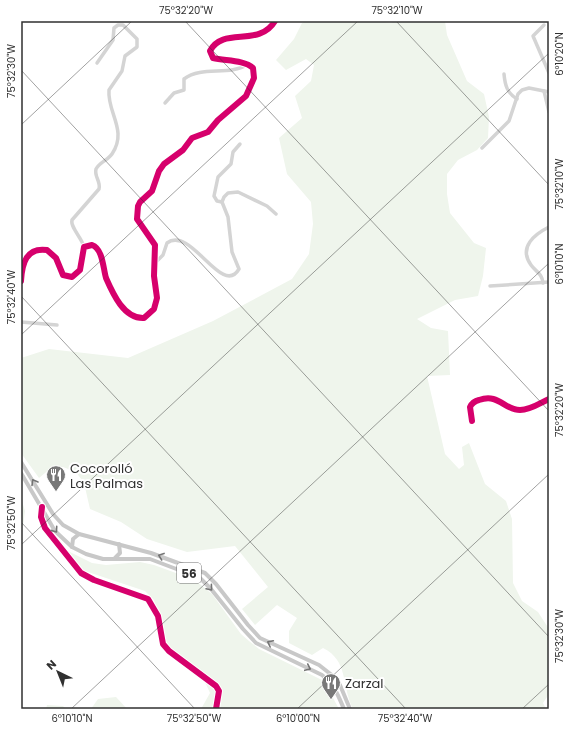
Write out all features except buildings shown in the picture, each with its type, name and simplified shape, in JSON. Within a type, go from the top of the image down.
[{"type":"main road","name":"56","points":[[21,462],[57,519],[66,527],[79,534],[151,553],[204,573],[216,584],[260,638],[319,666],[333,676],[340,685],[350,709]]},
{"type":"main road","name":"56","points":[[21,473],[56,531],[72,547],[91,556],[115,559],[150,560],[200,578],[212,589],[242,629],[256,643],[322,675],[329,681],[336,690],[344,709]]},
{"type":"main road","points":[[72,547],[73,539],[79,534]]},
{"type":"main road","points":[[115,559],[120,552],[119,544]]},
{"type":"street","points":[[84,247],[92,245],[98,251],[107,279],[125,312],[134,318],[144,318],[147,316],[156,304],[154,245],[136,214],[140,202],[152,191],[159,171],[164,164],[183,150],[192,138],[208,132],[246,96],[255,73],[253,68],[248,64],[227,62],[213,58],[210,51],[213,45],[227,38],[252,36],[265,33],[270,29],[275,21]]},
{"type":"street","points":[[21,282],[22,271],[26,258],[36,250],[47,250],[56,258],[63,275],[72,277],[80,270],[84,247],[81,236],[73,227],[72,220],[99,189],[100,185],[96,176],[96,169],[112,153],[118,139],[116,120],[108,90],[122,71],[125,56],[137,47],[137,39],[123,25],[118,25],[114,28],[113,40],[97,63]]},
{"type":"street","points":[[544,25],[533,36],[549,73]]},
{"type":"street","points":[[165,103],[174,93],[184,90],[184,79],[192,74],[237,70],[248,64]]},
{"type":"street","points":[[504,74],[506,87],[517,99]]},
{"type":"street","points":[[482,148],[510,121],[518,94],[525,88],[549,92]]},
{"type":"street","points":[[544,91],[549,112]]},
{"type":"street","points":[[222,202],[217,201],[214,196],[218,177],[231,164],[233,152],[240,144]]},
{"type":"street","points":[[222,202],[228,193],[238,192],[268,206],[276,214]]},
{"type":"street","points":[[154,264],[163,255],[167,243],[175,240],[182,241],[196,251],[222,274],[229,276],[235,274],[239,269],[232,252],[228,217],[222,202]]},
{"type":"street","points":[[543,283],[542,276],[529,260],[527,249],[532,238],[549,227]]},
{"type":"street","points":[[490,286],[549,282]]},
{"type":"street","points":[[21,322],[57,325]]},
{"type":"street","points":[[472,421],[470,407],[477,400],[494,398],[514,409],[520,410],[530,409],[549,399]]},
{"type":"street","points":[[42,507],[41,517],[45,528],[81,573],[94,580],[148,599],[158,616],[163,644],[169,651],[216,686],[219,691],[216,709]]},
{"type":"shaded area","points":[[308,21],[378,21],[391,23],[395,21],[445,21],[447,35],[467,81],[484,94],[489,117],[488,138],[477,150],[458,160],[447,174],[447,194],[450,213],[474,243],[486,248],[483,276],[478,296],[455,300],[417,319],[431,328],[448,331],[450,375],[427,376],[445,454],[459,469],[464,465],[462,447],[469,443],[485,484],[506,501],[512,519],[513,583],[522,601],[538,612],[549,629],[549,694],[543,703],[546,709],[353,709],[349,700],[341,667],[331,653],[323,648],[312,655],[289,643],[289,631],[297,618],[277,605],[255,625],[242,609],[268,587],[235,546],[187,552],[147,539],[121,522],[90,509],[84,483],[76,472],[63,467],[51,468],[39,478],[21,453],[21,358],[49,349],[128,358],[213,321],[292,279],[309,254],[313,224],[311,202],[287,174],[279,138],[302,118],[295,96],[311,81],[314,65],[306,59],[286,70],[276,60],[294,39],[302,23]]},
{"type":"shaded area","points":[[21,498],[25,511],[21,541]]},
{"type":"shaded area","points":[[64,549],[92,563],[106,565],[140,562],[154,565],[195,580],[212,594],[241,634],[259,649],[324,681],[339,709],[201,709],[210,693],[205,682],[170,647],[164,638],[154,600],[145,591],[82,570]]},
{"type":"shaded area","points":[[116,697],[127,709],[91,709],[98,699]]},
{"type":"shaded area","points":[[47,705],[63,706],[66,709],[46,709]]},
{"type":"cycle path","points":[[21,281],[26,258],[34,251],[47,250],[56,258],[63,275],[72,277],[80,270],[84,247],[92,245],[98,250],[102,259],[106,278],[116,298],[125,310],[137,317],[144,318],[154,309],[157,298],[154,276],[155,245],[137,219],[138,206],[140,202],[152,191],[159,171],[164,164],[183,150],[192,138],[208,132],[218,120],[246,96],[254,78],[253,68],[245,63],[213,58],[210,51],[216,44],[223,40],[260,34],[268,29],[275,21]]},
{"type":"cycle path","points":[[472,421],[470,407],[474,402],[479,400],[486,398],[497,400],[514,409],[524,410],[532,408],[549,399]]},
{"type":"cycle path","points":[[42,507],[41,517],[45,528],[81,573],[94,580],[148,599],[158,616],[163,644],[169,651],[216,686],[219,691],[216,709]]},
{"type":"place","name":"Cocorolló Las Palmas","points":[[56,492]]},
{"type":"place","name":"Zarzal","points":[[331,700]]}]
